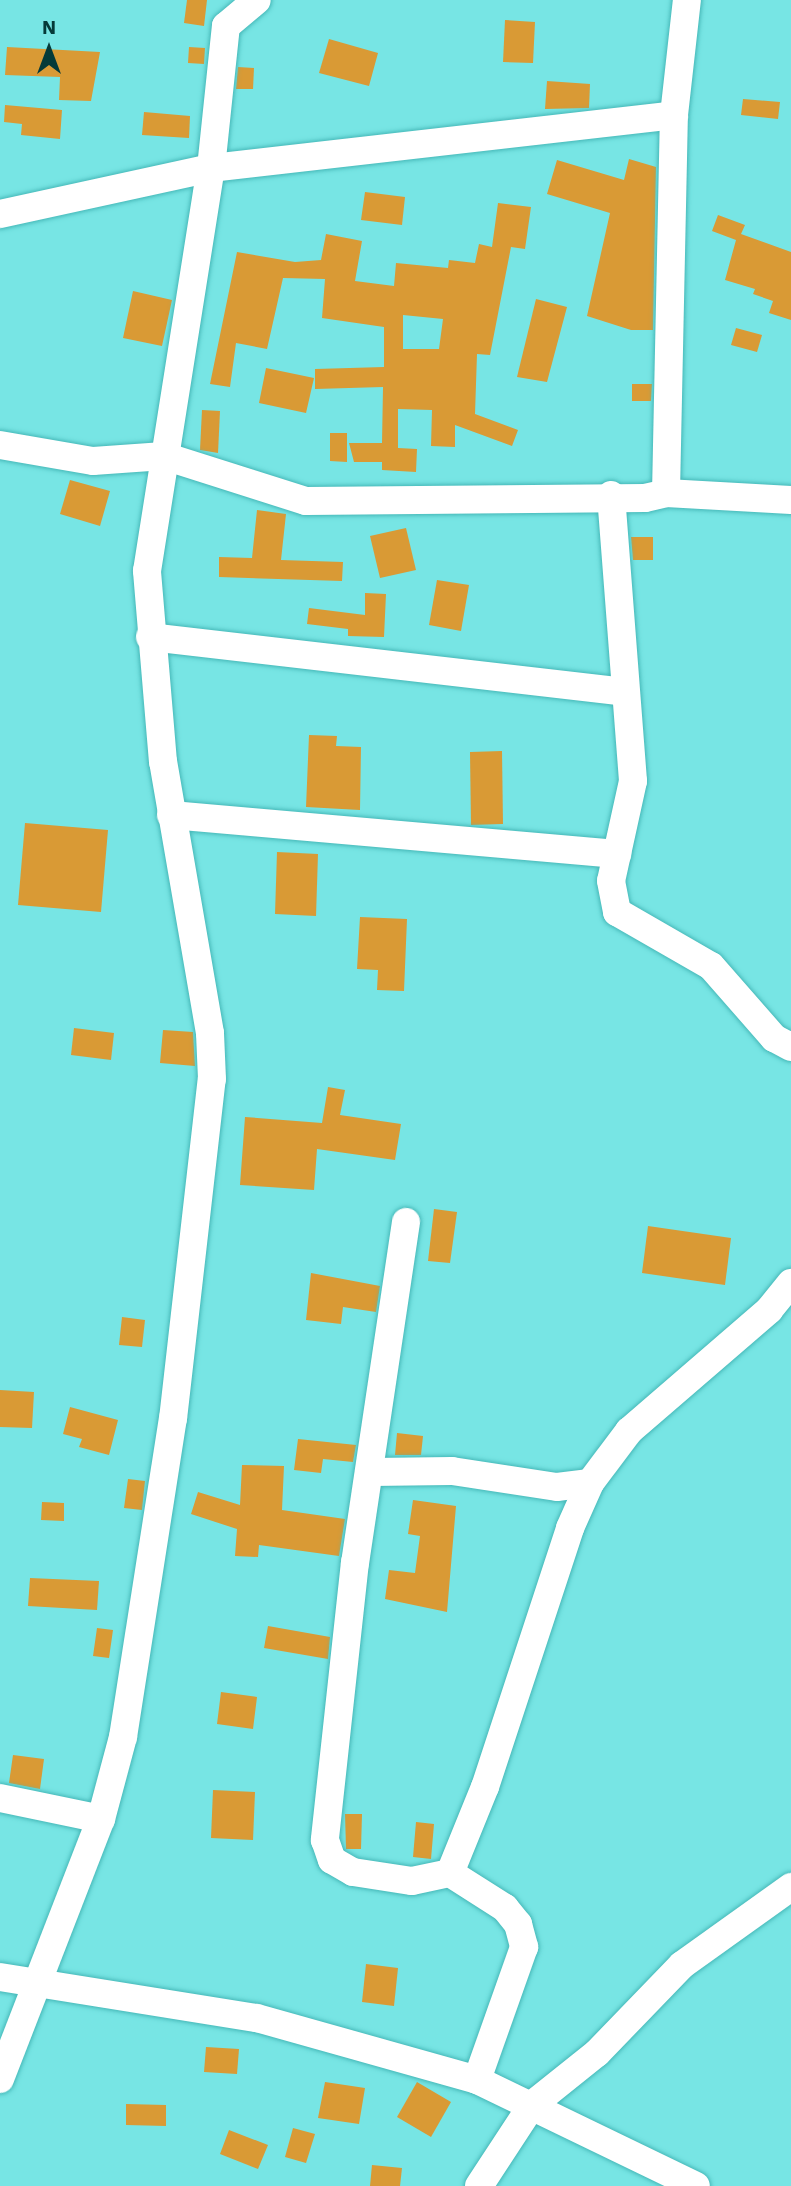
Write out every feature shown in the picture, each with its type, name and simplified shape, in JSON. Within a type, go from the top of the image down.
[{"type":"street","points":[[0,2079],[34,1981],[101,1819],[123,1737],[173,1419],[212,1079],[210,1032],[171,815],[150,637],[147,572],[211,168],[226,26],[257,0]]},
{"type":"street","points":[[666,493],[674,115],[687,0]]},
{"type":"street","points":[[0,214],[211,168],[674,115]]},
{"type":"street","points":[[0,445],[93,461],[164,456],[306,502],[666,493],[791,500]]},
{"type":"street","points":[[611,495],[622,692],[633,781],[611,881],[617,912],[711,966],[774,1038],[791,1047]]},
{"type":"street","points":[[150,637],[622,692]]},
{"type":"street","points":[[171,815],[617,854]]},
{"type":"street","points":[[406,1222],[371,1472],[355,1562],[325,1840],[332,1860],[353,1872],[412,1881],[450,1872],[505,1908],[518,1924],[524,1947],[477,2080]]},
{"type":"street","points":[[450,1872],[485,1787],[569,1528],[590,1483],[629,1431],[769,1310],[791,1283]]},
{"type":"street","points":[[371,1472],[452,1471],[557,1487],[590,1483]]},
{"type":"street","points":[[0,1798],[101,1819]]},
{"type":"street","points":[[479,2186],[532,2105],[597,2053],[682,1965],[791,1887]]},
{"type":"street","points":[[0,1977],[257,2018],[477,2080],[696,2186]]},
{"type":"building","points":[[187,0],[207,0],[204,26],[184,23]]},
{"type":"building","points":[[505,20],[535,22],[533,63],[503,62]]},
{"type":"building","points":[[329,39],[378,53],[369,86],[319,73]]},
{"type":"building","points":[[7,47],[100,52],[91,101],[59,100],[60,77],[5,75]]},
{"type":"building","points":[[189,47],[205,48],[204,64],[188,63]]},
{"type":"building","points":[[238,67],[254,68],[253,89],[236,89]]},
{"type":"building","points":[[547,81],[590,84],[589,108],[545,109]]},
{"type":"building","points":[[743,99],[780,102],[778,119],[741,115]]},
{"type":"building","points":[[5,105],[62,110],[60,139],[21,135],[22,124],[4,122]]},
{"type":"building","points":[[144,112],[190,116],[189,138],[142,135]]},
{"type":"building","points":[[629,159],[656,167],[653,330],[631,330],[587,316],[610,213],[547,194],[557,160],[624,180]]},
{"type":"building","points":[[365,192],[405,197],[402,225],[361,220]]},
{"type":"building","points":[[498,203],[531,207],[525,249],[511,247],[490,355],[477,354],[475,414],[518,430],[512,446],[455,425],[455,447],[431,446],[432,410],[398,409],[398,448],[417,449],[416,472],[382,470],[382,462],[354,462],[349,443],[382,443],[383,387],[315,389],[315,369],[384,367],[384,327],[322,318],[325,279],[283,278],[267,349],[236,343],[230,387],[210,384],[237,252],[295,262],[321,260],[326,234],[362,241],[355,281],[394,286],[396,263],[448,268],[449,260],[475,263],[479,244],[492,247]],"holes":[[[403,315],[443,319],[439,349],[403,349]]]},
{"type":"building","points":[[718,215],[745,225],[741,234],[791,252],[791,320],[769,313],[773,301],[753,294],[755,289],[725,280],[736,240],[712,231]]},
{"type":"building","points":[[133,291],[172,300],[162,346],[123,338]]},
{"type":"building","points":[[536,299],[567,307],[547,382],[517,377]]},
{"type":"building","points":[[736,328],[762,335],[757,352],[731,345]]},
{"type":"building","points":[[266,368],[314,378],[306,413],[259,403]]},
{"type":"building","points":[[632,384],[652,384],[651,401],[632,401]]},
{"type":"building","points":[[202,410],[220,411],[218,453],[200,450]]},
{"type":"building","points":[[330,433],[347,433],[347,462],[330,461]]},
{"type":"building","points":[[70,480],[110,491],[100,526],[60,514]]},
{"type":"building","points":[[257,510],[286,514],[281,560],[343,562],[342,581],[219,577],[219,557],[252,558]]},
{"type":"building","points":[[406,528],[416,570],[380,578],[370,536]]},
{"type":"building","points":[[631,537],[653,537],[653,560],[633,560]]},
{"type":"building","points":[[437,580],[469,585],[461,631],[429,625]]},
{"type":"building","points":[[365,593],[386,594],[384,637],[348,636],[348,629],[307,624],[309,608],[365,615]]},
{"type":"building","points":[[309,735],[337,736],[336,746],[361,747],[360,810],[306,807]]},
{"type":"building","points":[[502,751],[503,824],[471,825],[470,752]]},
{"type":"building","points":[[25,823],[108,830],[101,912],[18,905]]},
{"type":"building","points":[[277,852],[318,854],[316,916],[275,914]]},
{"type":"building","points":[[360,917],[407,919],[404,991],[377,990],[378,970],[357,969]]},
{"type":"building","points":[[74,1028],[114,1033],[111,1060],[71,1055]]},
{"type":"building","points":[[163,1030],[193,1032],[195,1066],[160,1063]]},
{"type":"building","points":[[328,1087],[345,1090],[340,1115],[401,1124],[395,1160],[317,1149],[314,1190],[240,1185],[245,1117],[322,1123]]},
{"type":"building","points":[[434,1209],[457,1212],[450,1263],[428,1261]]},
{"type":"building","points":[[648,1226],[731,1238],[725,1285],[642,1273]]},
{"type":"building","points":[[311,1273],[380,1286],[376,1312],[343,1307],[341,1324],[306,1320]]},
{"type":"building","points":[[122,1317],[145,1320],[142,1347],[119,1345]]},
{"type":"building","points":[[0,1390],[34,1392],[32,1428],[0,1427]]},
{"type":"building","points":[[70,1407],[118,1420],[109,1455],[79,1447],[82,1439],[63,1434]]},
{"type":"building","points":[[397,1433],[423,1436],[421,1455],[395,1455]]},
{"type":"building","points":[[298,1439],[356,1445],[353,1462],[323,1459],[321,1473],[294,1470]]},
{"type":"building","points":[[242,1465],[284,1466],[282,1510],[345,1519],[339,1556],[259,1545],[258,1557],[235,1556],[237,1529],[191,1514],[198,1492],[240,1505]]},
{"type":"building","points":[[128,1479],[145,1481],[142,1510],[124,1508]]},
{"type":"building","points":[[413,1500],[456,1506],[447,1612],[385,1599],[389,1570],[415,1573],[420,1536],[408,1534]]},
{"type":"building","points":[[42,1502],[64,1503],[64,1521],[41,1520]]},
{"type":"building","points":[[30,1578],[99,1581],[97,1610],[28,1606]]},
{"type":"building","points":[[268,1626],[330,1637],[328,1659],[264,1648]]},
{"type":"building","points":[[97,1628],[113,1630],[109,1658],[93,1656]]},
{"type":"building","points":[[221,1692],[257,1697],[253,1729],[217,1724]]},
{"type":"building","points":[[13,1755],[44,1759],[40,1789],[9,1783]]},
{"type":"building","points":[[213,1790],[255,1792],[253,1840],[211,1838]]},
{"type":"building","points":[[345,1814],[362,1814],[361,1849],[346,1849]]},
{"type":"building","points":[[416,1822],[434,1824],[431,1859],[413,1857]]},
{"type":"building","points":[[366,1964],[398,1968],[394,2006],[362,2002]]},
{"type":"building","points":[[206,2047],[239,2049],[237,2074],[204,2072]]},
{"type":"building","points":[[325,2082],[365,2088],[359,2124],[318,2118]]},
{"type":"building","points":[[417,2082],[451,2102],[431,2137],[397,2117]]},
{"type":"building","points":[[126,2104],[166,2105],[166,2126],[126,2125]]},
{"type":"building","points":[[293,2128],[315,2134],[306,2163],[285,2157]]},
{"type":"building","points":[[229,2130],[268,2145],[258,2169],[220,2154]]},
{"type":"building","points":[[372,2165],[402,2168],[400,2186],[370,2186]]}]
